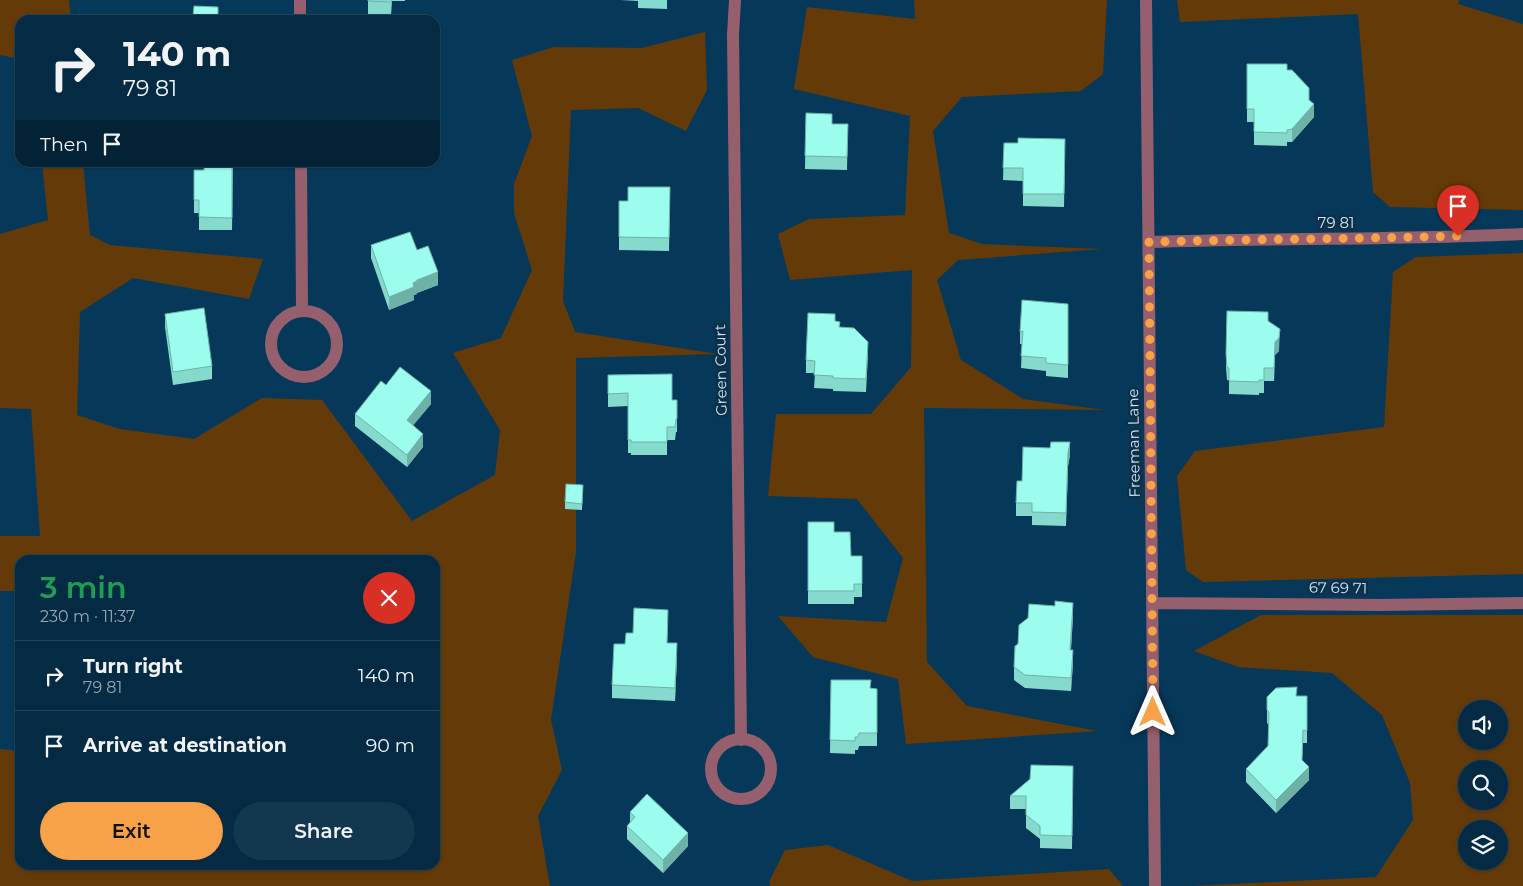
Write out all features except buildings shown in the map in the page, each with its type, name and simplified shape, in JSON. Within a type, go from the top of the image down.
[{"type":"street","points":[[300,0],[300,15]]},
{"type":"street","name":"Green Court","points":[[735,0],[734,64],[741,740]]},
{"type":"street","name":"Freeman Lane","points":[[1146,0],[1155,885]]},
{"type":"street","points":[[301,167],[302,310]]},
{"type":"street","name":"79 81","points":[[1149,242],[1241,239],[1362,239],[1523,234]]},
{"type":"street","points":[[302,310],[314,312],[324,317],[332,326],[337,337],[337,349],[334,360],[327,369],[317,375],[305,378],[294,376],[284,371],[272,355],[270,345],[271,334],[283,317],[292,312],[302,310]]},
{"type":"street","name":"67 69 71","points":[[1152,603],[1371,605],[1523,603]]},
{"type":"street","points":[[741,740],[759,745],[766,752],[770,760],[771,770],[770,779],[765,788],[750,798],[740,799],[730,797],[715,784],[712,764],[722,746],[741,740]]},
{"type":"shaded area","points":[[0,0],[69,0],[70,15],[15,15],[15,58],[0,55]]},
{"type":"shaded area","points":[[914,0],[1107,0],[1103,74],[1081,91],[962,97],[933,131],[949,233],[982,244],[1102,249],[958,260],[937,280],[961,360],[1023,399],[1104,410],[924,408],[927,662],[967,706],[1097,731],[906,744],[898,679],[813,657],[778,616],[886,622],[903,558],[857,499],[768,496],[776,414],[871,414],[911,367],[912,270],[790,280],[778,234],[809,219],[905,215],[910,116],[794,89],[807,7],[915,19]]},
{"type":"shaded area","points":[[1177,0],[1459,0],[1458,4],[1523,24],[1523,210],[1390,207],[1373,192],[1358,14],[1180,22]]},
{"type":"shaded area","points":[[705,32],[707,90],[686,131],[638,108],[571,110],[563,301],[575,332],[718,354],[576,358],[576,552],[551,720],[562,770],[538,816],[550,886],[0,886],[0,749],[15,750],[15,870],[440,870],[440,555],[15,555],[15,591],[0,591],[0,536],[40,536],[31,409],[0,408],[0,234],[48,220],[42,167],[83,167],[90,235],[110,245],[263,259],[249,299],[133,278],[80,312],[77,415],[120,429],[194,439],[262,398],[322,400],[412,521],[495,475],[500,430],[453,353],[501,338],[532,270],[514,213],[514,184],[532,136],[512,60],[554,47],[642,48]]},
{"type":"shaded area","points":[[1523,253],[1523,574],[1203,582],[1186,570],[1177,476],[1195,451],[1384,427],[1393,272],[1416,257]]},
{"type":"shaded area","points":[[1261,615],[1523,615],[1523,886],[1193,886],[1376,877],[1413,820],[1410,783],[1382,715],[1332,673],[1238,667],[1194,651]]},
{"type":"shaded area","points":[[828,845],[912,881],[1109,869],[1123,886],[770,886],[769,882],[785,850]]},
{"type":"route","points":[[1153,712],[1149,242],[1458,236]]}]
